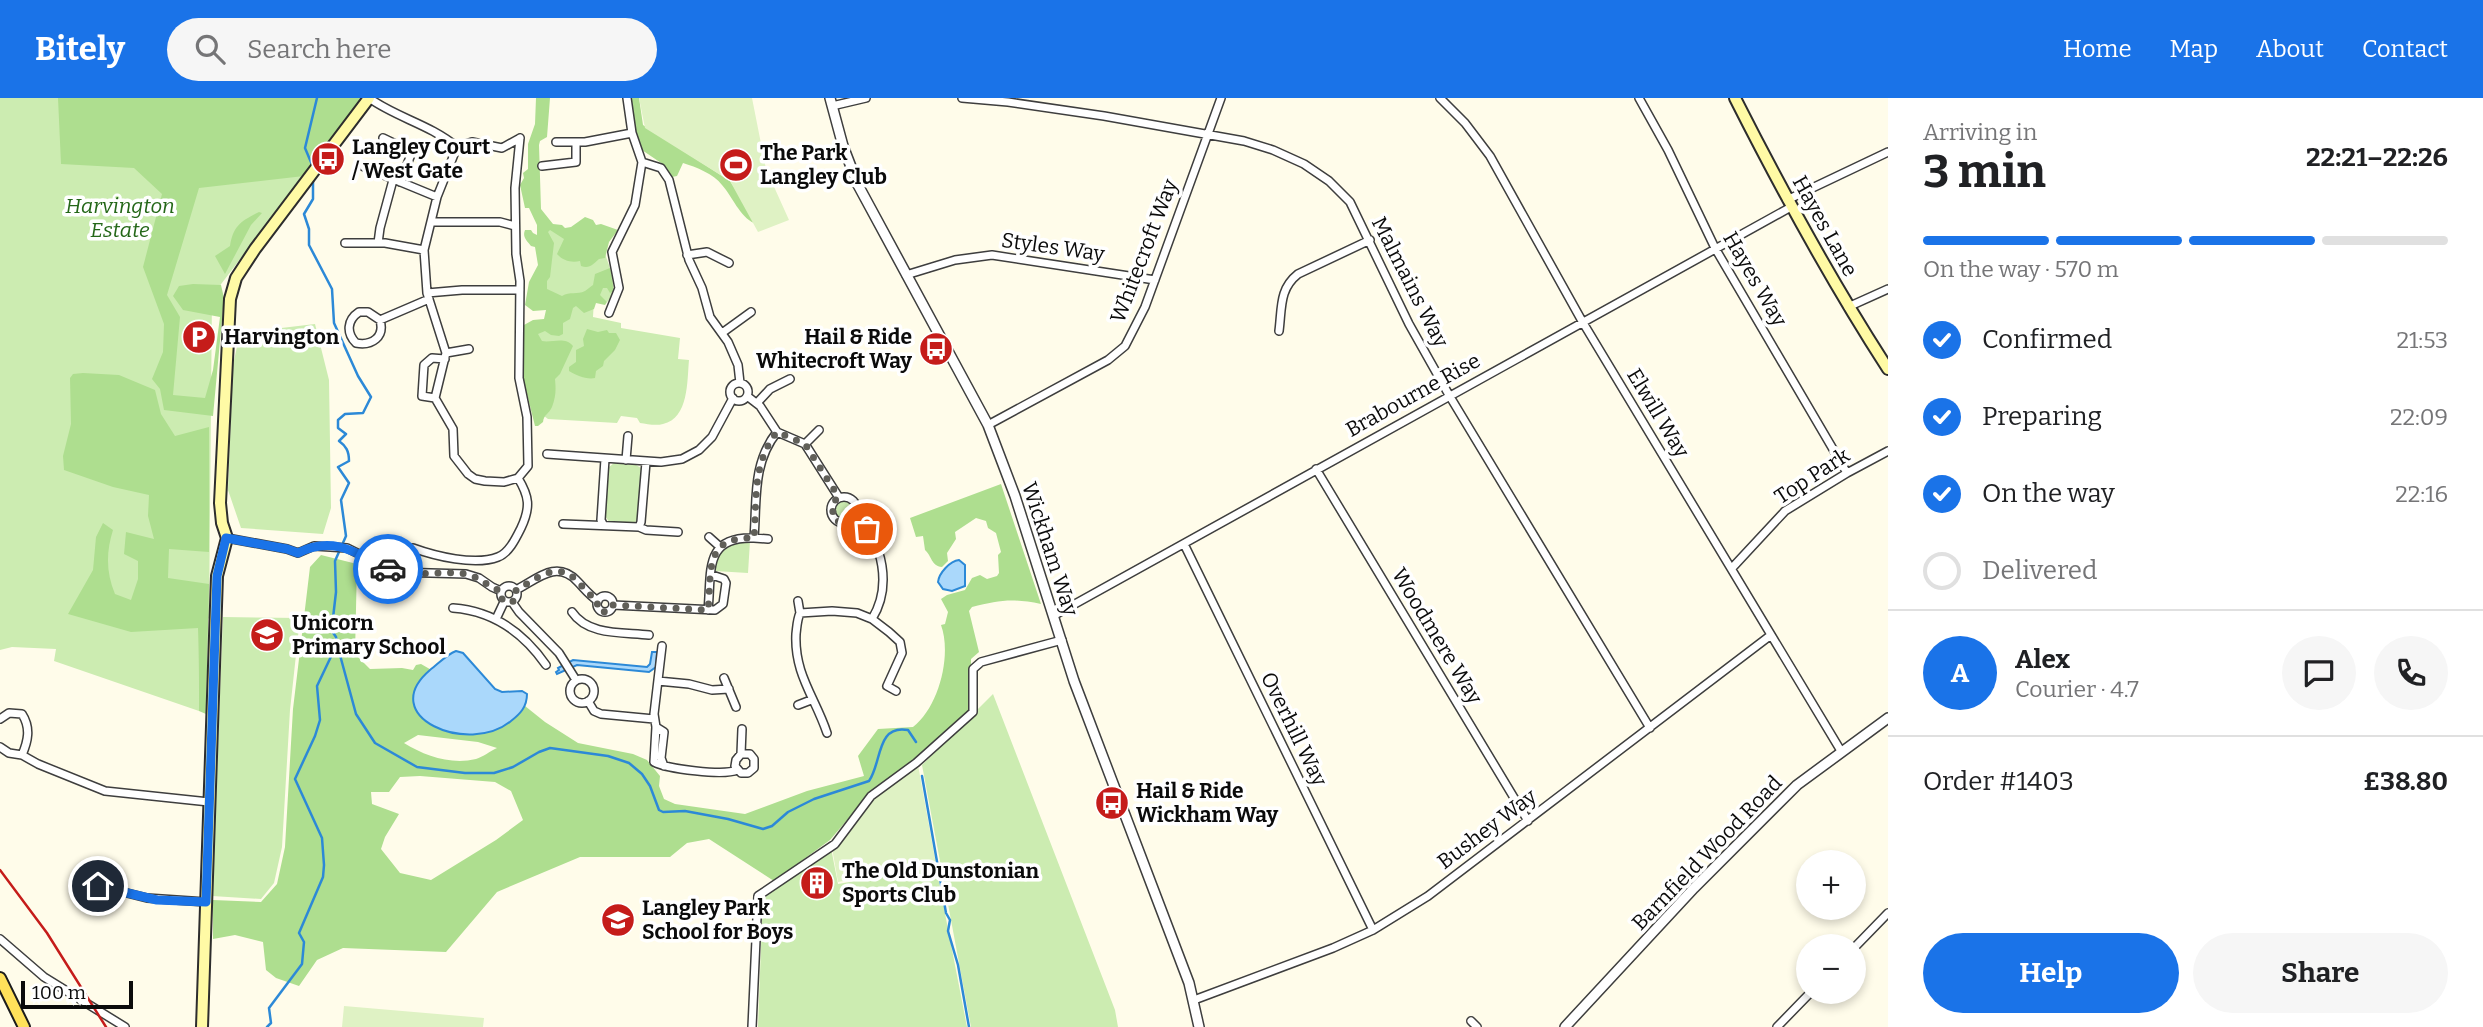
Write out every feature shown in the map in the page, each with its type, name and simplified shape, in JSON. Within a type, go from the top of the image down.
[{"type":"main road","points":[[202,1027],[217,576],[226,538],[220,503],[232,290],[248,259],[369,98]]},
{"type":"main road","name":"Hayes Lane","points":[[1735,98],[1789,203],[1848,307],[1888,369]]},
{"type":"main road","points":[[0,978],[24,1027]]},
{"type":"street","points":[[369,98],[382,107],[433,130],[457,147]]},
{"type":"street","points":[[610,313],[619,288],[611,253],[635,205],[642,162],[632,132],[627,98]]},
{"type":"street","points":[[831,102],[866,98]]},
{"type":"street","name":"Malmains Way","points":[[962,98],[1008,102],[1244,141],[1304,164],[1329,181],[1350,202],[1409,324],[1449,395],[1650,728]]},
{"type":"street","name":"Whitecroft Way","points":[[988,425],[1108,360],[1125,346],[1155,280],[1221,98]]},
{"type":"street","name":"Elwill Way","points":[[1440,98],[1465,123],[1490,156],[1582,321],[1841,751]]},
{"type":"street","name":"Hayes Way","points":[[1639,98],[1668,150],[1715,248],[1847,473]]},
{"type":"street","name":"Wickham Way","points":[[831,102],[858,185],[988,425],[1055,615],[1074,681],[1194,1000],[1199,1027]]},
{"type":"street","points":[[556,142],[576,142],[632,132]]},
{"type":"street","points":[[378,243],[397,181],[412,152],[383,138]]},
{"type":"street","points":[[520,138],[515,188],[515,226],[520,290],[519,378],[527,417],[528,466],[517,478],[504,482],[475,480],[468,474],[454,456],[452,424],[435,398],[445,356],[428,296],[424,250],[437,197],[457,147],[472,142],[502,148],[520,138]]},
{"type":"street","points":[[542,166],[576,162],[576,142]]},
{"type":"street","name":"Brabourne Rise","points":[[1055,615],[1715,248],[1789,203],[1888,152]]},
{"type":"street","points":[[642,162],[659,166],[666,174],[687,255],[702,288],[710,317],[722,333],[739,366],[740,383]]},
{"type":"street","points":[[363,167],[437,197]]},
{"type":"street","points":[[431,222],[500,222],[515,226]]},
{"type":"street","points":[[1279,331],[1284,288],[1290,280],[1370,240]]},
{"type":"street","points":[[345,243],[378,243],[424,250]]},
{"type":"street","points":[[687,255],[707,252],[729,263]]},
{"type":"street","name":"Styles Way","points":[[906,275],[954,260],[992,255],[1155,280]]},
{"type":"street","points":[[1848,307],[1888,289]]},
{"type":"street","points":[[380,320],[428,296],[462,290],[520,290]]},
{"type":"street","points":[[359,312],[368,312],[380,320],[381,331],[371,344],[356,343],[350,336],[348,329],[351,320],[359,312]]},
{"type":"street","points":[[722,333],[751,312]]},
{"type":"street","points":[[435,398],[422,396],[426,362],[469,349]]},
{"type":"street","points":[[757,403],[770,389],[790,379]]},
{"type":"street","points":[[740,383],[746,387],[747,396],[757,403],[777,432],[805,444],[838,496]]},
{"type":"street","points":[[547,454],[646,462],[676,461],[699,450],[715,432],[733,398],[731,388],[740,383]]},
{"type":"street","points":[[733,398],[741,401],[747,396]]},
{"type":"street","points":[[805,444],[819,430]]},
{"type":"street","points":[[754,538],[758,471],[766,447],[777,432]]},
{"type":"street","points":[[626,460],[628,436]]},
{"type":"street","name":"Top Park","points":[[1732,568],[1785,512],[1888,451]]},
{"type":"street","points":[[603,524],[605,459]]},
{"type":"street","points":[[639,527],[642,522],[646,462]]},
{"type":"street","name":"Woodmere Way","points":[[1316,469],[1528,821]]},
{"type":"street","points":[[413,548],[440,558],[484,560],[500,557],[514,542],[526,518],[528,494],[517,478]]},
{"type":"street","points":[[838,496],[847,497],[854,503],[857,511],[855,520]]},
{"type":"street","points":[[838,496],[834,500],[832,510],[835,525],[855,520]]},
{"type":"street","points":[[855,520],[870,535],[884,576],[882,598],[873,619]]},
{"type":"street","points":[[563,524],[596,527],[603,524],[678,532]]},
{"type":"street","points":[[709,537],[719,546]]},
{"type":"street","points":[[226,538],[298,553],[314,546],[346,548],[395,572],[463,574],[474,576],[501,591]]},
{"type":"street","points":[[708,610],[714,556],[719,546],[732,539],[768,540]]},
{"type":"street","name":"Overhill Way","points":[[1184,544],[1373,930]]},
{"type":"street","points":[[516,590],[541,574],[558,571],[573,577],[598,601]]},
{"type":"street","points":[[613,605],[718,609],[724,602],[725,581],[712,573]]},
{"type":"street","points":[[501,591],[510,586],[516,590]]},
{"type":"street","points":[[496,619],[508,602],[516,597],[516,590]]},
{"type":"street","points":[[501,591],[501,598],[508,602],[568,666],[576,680]]},
{"type":"street","points":[[601,612],[597,606],[603,597],[608,597],[613,605]]},
{"type":"street","points":[[798,601],[800,613],[797,620],[796,654],[811,700],[827,733]]},
{"type":"street","points":[[601,612],[610,611],[613,605]]},
{"type":"street","points":[[453,608],[479,612],[496,619],[524,638],[546,664]]},
{"type":"street","points":[[572,612],[580,621],[603,631],[649,635]]},
{"type":"street","points":[[594,628],[601,612]]},
{"type":"street","points":[[800,613],[848,612],[873,619],[898,640],[902,648],[902,656],[887,686]]},
{"type":"street","name":"Bushey Way","points":[[1194,1000],[1333,948],[1373,930],[1428,896],[1771,635]]},
{"type":"street","points":[[752,1027],[758,896],[835,844],[871,796],[916,762],[973,712],[973,669],[981,662],[1062,640]]},
{"type":"street","points":[[655,723],[662,646]]},
{"type":"street","points":[[724,678],[736,708]]},
{"type":"street","points":[[576,680],[587,680],[593,685],[594,693],[588,701],[578,702],[572,697],[571,686],[576,680]]},
{"type":"street","points":[[658,681],[689,684],[705,689],[729,689]]},
{"type":"street","points":[[878,684],[896,691]]},
{"type":"street","points":[[798,705],[811,700]]},
{"type":"street","points":[[588,701],[598,713],[655,723],[664,732],[661,758],[664,766],[748,773],[755,766],[752,757],[741,754]]},
{"type":"street","points":[[0,719],[9,713],[22,714],[27,723],[28,742],[22,755]]},
{"type":"street","name":"Barnfield Wood Road","points":[[1565,1027],[1797,785],[1888,718]]},
{"type":"street","points":[[737,770],[735,763],[741,754],[742,729]]},
{"type":"street","points":[[0,747],[105,791],[209,802]]},
{"type":"street","points":[[79,881],[147,898],[206,902]]},
{"type":"street","points":[[1866,935],[1888,913]]},
{"type":"street","points":[[0,939],[56,984],[125,1027]]},
{"type":"street","points":[[1777,1027],[1799,1004]]},
{"type":"street","points":[[1471,1021],[1478,1027]]},
{"type":"green space","name":"Harvington Estate","points":[[0,98],[363,98],[212,296],[209,618],[198,628],[199,711],[54,661],[56,649],[12,647],[0,650]]},
{"type":"green space","points":[[58,98],[363,98],[304,176],[199,188],[167,295],[180,317],[173,395],[205,398],[213,370],[220,317],[183,310],[173,296],[179,286],[221,285],[224,298],[213,416],[164,410],[160,389],[152,379],[163,352],[164,324],[143,267],[162,194],[134,168],[61,164]]},
{"type":"green space","points":[[536,98],[550,98],[547,137],[540,141],[539,145],[541,209],[553,224],[565,228],[585,217],[593,220],[596,225],[618,230],[609,242],[605,258],[587,267],[581,266],[580,261],[568,261],[559,256],[557,254],[564,239],[550,230],[548,232],[554,243],[547,289],[562,296],[585,291],[593,285],[595,274],[610,268],[614,291],[610,293],[607,288],[603,288],[600,295],[607,302],[605,305],[596,303],[594,309],[584,313],[576,306],[573,308],[570,319],[563,323],[563,334],[551,335],[545,331],[538,334],[542,341],[562,341],[573,346],[555,379],[552,407],[538,426],[535,426],[523,378],[524,325],[533,320],[544,319],[546,310],[533,311],[525,305],[529,282],[538,265],[535,247],[527,241],[524,232],[531,230],[537,235],[537,225],[529,208],[525,208],[520,185],[524,178],[523,173],[528,169],[528,144],[535,124]]},
{"type":"green space","points":[[631,98],[639,98],[643,125],[730,181],[742,199],[748,203],[754,223],[744,216],[719,181],[710,174],[683,163],[677,176],[672,177],[664,165],[642,150],[636,134]]},
{"type":"green space","name":"The Park Langley Club","points":[[639,98],[752,98],[766,169],[789,220],[758,232],[730,181],[645,128]]},
{"type":"green space","points":[[259,212],[262,213],[251,225],[225,274],[215,256],[230,246],[239,225]]},
{"type":"green space","points":[[551,225],[605,254],[613,279],[613,292],[607,302],[594,300],[593,317],[621,323],[621,328],[680,338],[678,359],[689,360],[687,388],[682,407],[671,420],[652,425],[640,423],[637,418],[621,416],[617,423],[548,419],[540,413],[534,335],[555,325],[545,293],[544,228]]},
{"type":"green space","points":[[315,324],[329,380],[331,508],[323,534],[241,528],[228,490],[233,365],[240,333]]},
{"type":"green space","points":[[587,329],[616,333],[620,340],[603,366],[596,371],[595,378],[581,377],[569,371],[569,367],[576,362],[576,350],[584,346],[583,339]]},
{"type":"green space","points":[[73,374],[119,375],[155,390],[161,414],[175,436],[209,427],[209,552],[169,549],[168,578],[209,584],[206,714],[199,711],[198,628],[131,632],[68,614],[93,570],[96,537],[103,523],[113,530],[108,562],[112,586],[115,594],[131,600],[138,579],[138,561],[124,554],[126,532],[154,539],[148,516],[149,495],[113,487],[64,470],[63,456],[71,424],[70,378]]},
{"type":"green space","points":[[614,463],[641,468],[638,519],[633,524],[610,523],[605,516],[608,468]]},
{"type":"green space","points":[[1001,484],[1041,604],[1006,601],[972,607],[969,611],[979,652],[971,659],[971,711],[914,761],[870,793],[830,840],[774,881],[709,839],[687,843],[670,857],[580,857],[497,892],[446,952],[343,948],[317,960],[299,986],[276,978],[266,970],[263,942],[235,935],[213,939],[213,900],[261,902],[277,884],[285,847],[293,709],[310,567],[321,555],[357,564],[355,654],[370,669],[413,670],[416,665],[421,664],[513,717],[525,706],[578,743],[633,754],[647,760],[660,776],[659,786],[664,799],[675,804],[745,814],[807,791],[864,776],[858,756],[878,729],[913,727],[930,707],[944,665],[941,625],[945,624],[948,612],[941,599],[965,590],[972,578],[980,575],[987,579],[997,576],[998,555],[1001,552],[996,533],[988,528],[986,521],[976,518],[955,532],[956,539],[947,553],[948,561],[942,567],[938,566],[925,550],[923,536],[916,537],[910,518]],"holes":[[[418,735],[478,742],[497,748],[476,759],[448,760],[421,752],[404,743]],[[400,777],[495,782],[511,791],[523,820],[431,880],[400,873],[381,849],[399,814],[372,804],[371,792],[389,792]]]},
{"type":"green space","points":[[844,499],[852,502],[855,510],[852,518],[844,521],[836,518],[833,510],[836,502]]},
{"type":"green space","points":[[750,541],[748,573],[715,571],[718,554],[728,543]]},
{"type":"green space","points":[[223,617],[300,618],[290,710],[282,847],[274,883],[261,899],[212,896]]},
{"type":"green space","points":[[993,694],[1115,1010],[1118,1027],[971,1027],[922,765]]},
{"type":"green space","points":[[918,765],[936,864],[838,882],[832,848],[873,797]]},
{"type":"green space","points":[[831,848],[838,884],[936,867],[967,1027],[758,1027],[763,893]]},
{"type":"green space","points":[[344,1006],[484,1018],[483,1027],[342,1027]]},
{"type":"water","points":[[959,560],[965,565],[965,586],[952,591],[943,589],[938,582],[940,575],[949,565]]},
{"type":"water","points":[[456,651],[463,653],[495,689],[502,692],[522,691],[527,694],[524,706],[517,716],[493,731],[473,734],[452,733],[434,726],[420,716],[414,703],[416,687],[430,670]]},
{"type":"water","points":[[652,652],[657,652],[656,667],[649,672],[577,665],[557,674],[556,672],[558,668],[573,660],[647,667]]},
{"type":"waterway","points":[[313,167],[305,148],[317,98]]},
{"type":"waterway","points":[[267,1027],[271,1023],[269,1008],[302,964],[304,942],[299,933],[323,877],[322,838],[295,779],[320,720],[317,686],[337,644],[330,622],[333,618],[336,592],[335,561],[346,536],[341,500],[349,483],[338,467],[349,461],[347,449],[339,441],[346,434],[338,428],[338,420],[345,414],[363,413],[371,397],[358,376],[334,323],[332,289],[309,245],[309,229],[304,214],[313,199],[313,177]]},
{"type":"waterway","points":[[337,644],[356,714],[375,743],[417,767],[465,773],[494,773],[513,767],[550,748],[608,756],[629,763],[642,774],[650,786],[659,810],[663,812],[685,811],[763,829],[814,799],[869,781],[881,747],[890,733],[908,730],[916,742]]},
{"type":"waterway","points":[[922,776],[946,913],[950,920],[948,931],[958,965],[969,1027]]},
{"type":"railway","points":[[0,870],[47,933],[106,1027]]},
{"type":"way so far","points":[[388,569],[398,572],[474,576],[501,591],[501,598],[507,603],[514,601],[516,590],[531,580],[547,572],[558,571],[576,579],[598,601],[597,606],[601,612],[610,611],[613,605],[708,610],[713,561],[719,546],[727,540],[754,538],[757,475],[766,447],[777,432],[803,443],[830,481],[838,496],[832,506],[834,519],[843,524],[855,520],[867,529]]},
{"type":"place","name":"Langley Court / West Gate","points":[[328,159]]},
{"type":"place","name":"The Park Langley Club","points":[[736,165]]},
{"type":"place","name":"Harvington","points":[[199,337]]},
{"type":"place","name":"Hail & Ride Whitecroft Way","points":[[936,349]]},
{"type":"place","name":"Unicorn Primary School","points":[[267,635]]},
{"type":"place","name":"Hail & Ride Wickham Way","points":[[1112,803]]},
{"type":"place","name":"The Old Dunstonian Sports Club","points":[[817,883]]},
{"type":"place","name":"Langley Park School for Boys","points":[[618,920]]},
{"type":"route","points":[[98,886],[157,900],[206,902],[217,576],[226,538],[298,553],[314,546],[351,549],[388,569]]}]
